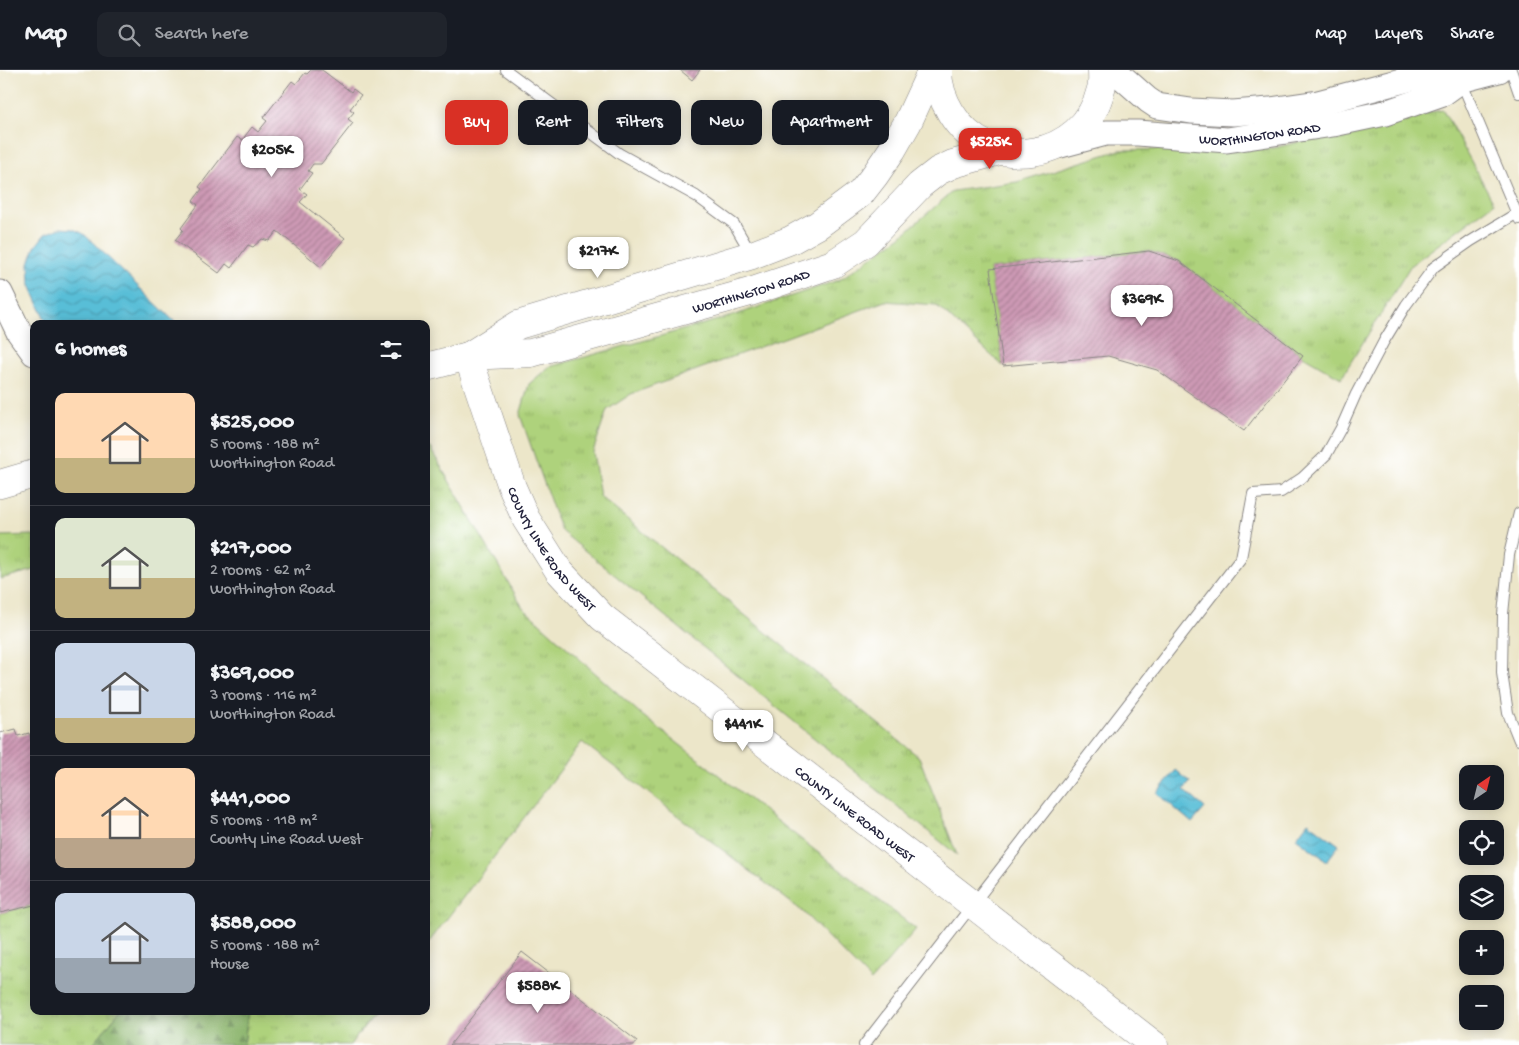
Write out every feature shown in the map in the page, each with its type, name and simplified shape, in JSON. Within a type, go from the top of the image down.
[{"type":"main road","name":"WORTHINGTON ROAD","points":[[468,356],[518,325],[752,255],[791,240],[818,225],[861,192],[875,175],[908,122],[932,70]]},
{"type":"main road","points":[[938,70],[938,79],[944,103],[958,124],[976,141],[999,151],[1025,153],[1051,148],[1074,134],[1091,115],[1102,88],[1102,70]]},
{"type":"main road","name":"WORTHINGTON ROAD","points":[[430,366],[468,356],[531,353],[750,292],[833,264],[866,242],[920,185],[938,171],[953,164],[999,151]]},
{"type":"main road","name":"COUNTY LINE ROAD WEST","points":[[468,356],[512,487],[526,519],[559,571],[602,616],[1154,1045]]},
{"type":"main road","points":[[0,484],[30,475]]},
{"type":"street","name":"WORTHINGTON ROAD","points":[[1114,70],[1157,106],[1191,111],[1233,113],[1318,103],[1435,72],[1461,80]]},
{"type":"street","name":"WORTHINGTON ROAD","points":[[1051,148],[1106,133],[1138,133],[1227,140],[1333,124],[1418,102],[1443,93],[1461,80],[1499,70]]},
{"type":"street","points":[[0,293],[18,332],[30,348]]},
{"type":"lane","points":[[506,70],[620,154],[696,196],[734,224],[752,255]]},
{"type":"lane","points":[[1511,70],[1519,93]]},
{"type":"lane","points":[[864,1045],[1241,558],[1253,494],[1281,492],[1302,478],[1326,455],[1384,341],[1406,305],[1434,268],[1471,241],[1518,215],[1461,80]]},
{"type":"lane","points":[[1519,513],[1509,555],[1502,673],[1508,713],[1519,740]]},
{"type":"green space","points":[[1443,110],[1494,203],[1411,265],[1341,378],[1303,356],[1179,261],[1149,251],[990,269],[1003,366],[936,305],[885,301],[631,394],[607,410],[593,452],[600,497],[919,757],[957,855],[561,531],[520,415],[529,384],[549,367],[729,317],[839,280],[900,237],[953,191],[1017,182],[1120,150],[1274,148],[1397,118]]},
{"type":"green space","points":[[430,448],[523,608],[643,716],[916,929],[871,981],[802,911],[582,742],[430,941]]},
{"type":"green space","points":[[30,535],[30,571],[0,579],[0,536]]},
{"type":"green space","points":[[30,906],[30,1015],[117,1015],[92,1045],[0,1045],[0,913]]},
{"type":"green space","points":[[117,1015],[248,1015],[244,1045],[92,1045]]},
{"type":"green space","points":[[248,1015],[373,1015],[350,1045],[244,1045]]},
{"type":"water","points":[[60,228],[73,229],[84,234],[173,320],[45,320],[30,285],[29,263],[35,247],[45,234]]},
{"type":"water","points":[[1176,770],[1190,782],[1184,790],[1205,808],[1192,823],[1157,793]]},
{"type":"water","points":[[1308,822],[1339,845],[1327,861],[1296,838]]},
{"type":"building","points":[[311,70],[322,70],[351,92],[353,89],[361,95],[350,109],[354,112],[348,119],[353,123],[321,164],[313,164],[308,171],[312,173],[300,189],[307,194],[300,202],[345,238],[321,267],[277,231],[269,241],[262,239],[253,247],[248,245],[231,268],[226,264],[219,273],[175,240],[183,230],[181,228],[198,205],[193,201],[202,189],[199,187],[237,137],[242,140],[252,127],[258,132],[267,121],[263,118],[292,81],[296,84],[305,73],[307,74]]},
{"type":"building","points":[[680,70],[700,70],[692,80]]},
{"type":"building","points":[[1149,251],[1179,261],[1303,356],[1244,431],[1157,370],[1108,356],[1003,366],[990,269]]},
{"type":"building","points":[[16,729],[18,736],[29,733],[30,737],[30,906],[0,913],[0,733]]},
{"type":"building","points":[[522,952],[637,1041],[634,1045],[450,1045]]}]
